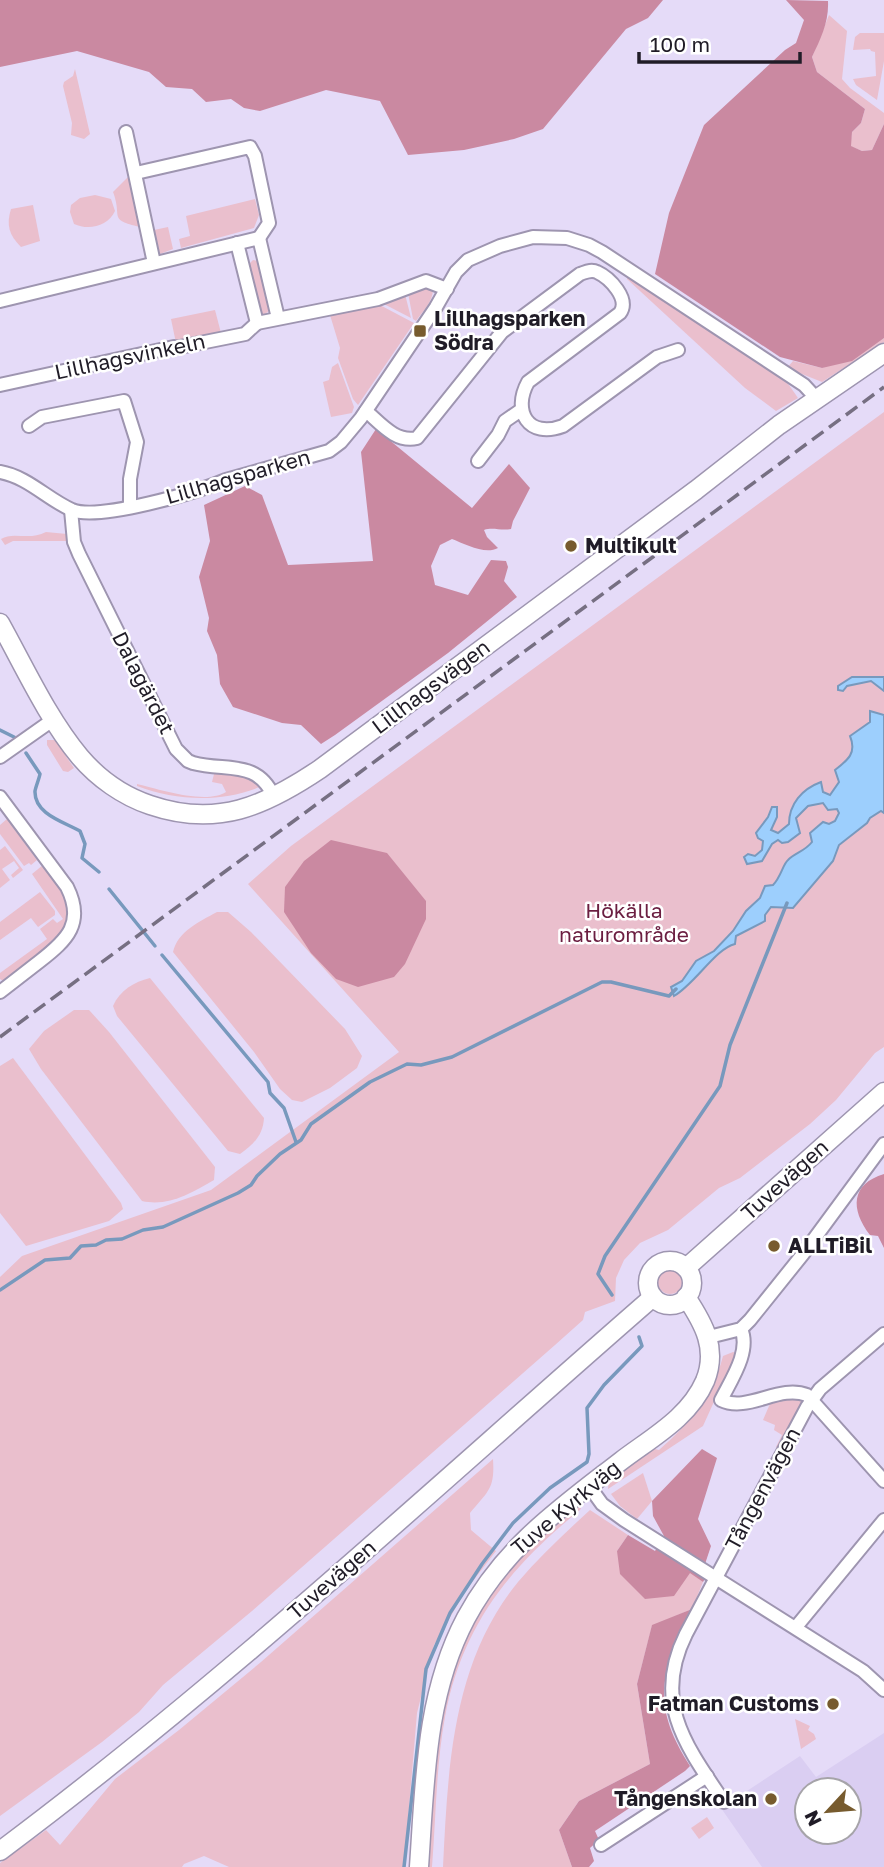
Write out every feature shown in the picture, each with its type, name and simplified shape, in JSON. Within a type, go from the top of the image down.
[{"type":"street","points":[[126,132],[154,263]]},
{"type":"street","points":[[0,301],[259,238],[269,223],[255,156],[250,147],[136,173]]},
{"type":"street","name":"Lillhagsparken","points":[[0,472],[12,474],[71,510],[94,513],[130,508],[329,451],[341,442],[366,411],[456,272],[468,260],[500,246],[533,237],[567,238],[602,252],[804,385],[817,399]]},
{"type":"street","points":[[259,238],[278,318]]},
{"type":"street","points":[[237,243],[257,323],[378,299],[426,281],[447,289]]},
{"type":"street","points":[[366,411],[399,438],[417,438],[502,332],[580,274],[590,270],[597,272],[620,293],[624,307],[620,313],[528,382],[522,393],[521,410],[528,422],[544,430],[556,429],[657,358],[678,350]]},
{"type":"street","name":"Lillhagsvinkeln","points":[[0,385],[245,334],[257,323]]},
{"type":"street","name":"Lillhagsvägen","points":[[0,623],[68,742],[96,774],[139,802],[169,812],[203,816],[244,809],[274,797],[320,769],[696,490],[779,425],[884,353]]},
{"type":"street","name":"Lillhagsvinkeln","points":[[29,426],[42,417],[124,401],[137,442],[130,479],[130,508]]},
{"type":"street","points":[[478,461],[505,421],[521,410]]},
{"type":"street","name":"Dalagärdet","points":[[71,510],[74,542],[79,554],[176,749],[188,761],[245,770],[257,775],[266,781],[274,797]]},
{"type":"street","points":[[0,757],[54,719]]},
{"type":"street","points":[[0,797],[67,887],[73,903],[74,917],[70,933],[62,944],[0,992]]},
{"type":"street","name":"Tuvevägen","points":[[687,1268],[884,1092]]},
{"type":"street","points":[[686,1297],[709,1337],[741,1329],[796,1264],[884,1144]]},
{"type":"street","points":[[672,1261],[687,1268],[692,1283],[686,1297],[672,1304],[662,1303],[653,1297],[649,1281],[656,1266],[672,1261]]},
{"type":"street","name":"Tuvevägen","points":[[0,1851],[176,1713],[348,1566],[653,1297]]},
{"type":"street","points":[[741,1329],[745,1341],[743,1351],[721,1400],[737,1403],[799,1391],[811,1399],[884,1481]]},
{"type":"street","points":[[811,1399],[884,1334]]},
{"type":"street","name":"Tuve Kyrkväg","points":[[419,1867],[433,1712],[444,1669],[458,1634],[477,1600],[507,1558],[534,1529],[689,1407],[698,1396],[709,1370],[709,1337]]},
{"type":"street","name":"Tångenvägen","points":[[724,1802],[677,1726],[671,1684],[680,1647],[811,1399]]},
{"type":"street","points":[[589,1486],[602,1504],[624,1520],[716,1580],[796,1627],[883,1686]]},
{"type":"street","points":[[796,1627],[884,1520]]},
{"type":"street","points":[[601,1845],[707,1776]]},
{"type":"shaded area","points":[[0,0],[663,0],[648,18],[626,29],[543,129],[514,139],[464,150],[408,155],[380,101],[326,90],[260,111],[244,108],[231,99],[206,102],[192,89],[166,87],[149,72],[77,51],[0,67]]},
{"type":"shaded area","points":[[786,0],[828,1],[826,23],[812,57],[817,72],[865,109],[861,123],[852,132],[851,146],[862,151],[872,150],[884,124],[884,338],[852,361],[822,368],[780,357],[655,274],[669,213],[704,125],[796,43],[804,20]]},
{"type":"shaded area","points":[[376,429],[472,508],[509,464],[530,488],[511,529],[484,530],[498,548],[481,550],[452,539],[440,545],[431,566],[435,585],[468,595],[491,560],[506,561],[508,567],[504,581],[517,597],[448,653],[321,744],[301,725],[282,723],[233,707],[220,684],[217,655],[207,631],[209,618],[199,577],[210,541],[204,505],[245,486],[262,495],[288,565],[373,561],[361,452]]},
{"type":"shaded area","points":[[331,840],[387,853],[426,901],[426,919],[405,964],[394,977],[358,987],[336,979],[311,953],[284,912],[285,887],[304,861]]},
{"type":"shaded area","points":[[884,1174],[884,1248],[878,1236],[870,1235],[859,1216],[857,1198],[865,1184]]},
{"type":"shaded area","points":[[702,1449],[717,1458],[698,1519],[711,1546],[705,1564],[711,1568],[703,1582],[690,1573],[674,1596],[645,1599],[620,1574],[617,1551],[628,1535],[655,1551],[664,1536],[653,1516],[652,1501]]},
{"type":"shaded area","points":[[692,1609],[673,1651],[664,1687],[669,1723],[690,1766],[595,1831],[599,1840],[590,1848],[594,1861],[589,1867],[572,1867],[559,1830],[579,1801],[650,1764],[637,1684],[652,1625]]},
{"type":"shaded area","name":"Tångenskolan","points":[[884,1733],[884,1867],[762,1867],[721,1808],[800,1756],[815,1776],[793,1776],[793,1846],[863,1846],[863,1776],[818,1776]]},
{"type":"green space","points":[[829,15],[847,31],[842,79],[884,113],[884,124],[872,150],[862,151],[850,146],[852,132],[861,123],[865,109],[817,72],[812,57]]},
{"type":"green space","points":[[860,33],[884,33],[884,61],[877,100],[856,85],[853,79],[876,76],[875,52],[870,49],[853,50],[855,37]]},
{"type":"green space","points":[[75,69],[90,134],[84,139],[71,135],[72,123],[63,86],[64,82],[73,76]]},
{"type":"green space","points":[[131,174],[140,227],[120,219],[113,192]]},
{"type":"green space","points":[[95,195],[111,199],[115,211],[112,216],[97,226],[74,224],[71,205],[80,198]]},
{"type":"green space","points":[[255,199],[259,215],[254,228],[181,248],[179,239],[190,236],[186,216]]},
{"type":"green space","points":[[33,205],[40,241],[21,247],[10,230],[11,209]]},
{"type":"green space","points":[[168,227],[173,249],[160,254],[154,230]]},
{"type":"green space","points":[[253,260],[258,261],[270,310],[264,315],[260,313],[249,264]]},
{"type":"green space","points":[[627,275],[781,378],[798,398],[776,411],[745,388],[627,279]]},
{"type":"green space","points":[[423,286],[433,289],[433,294],[416,321],[413,319],[408,293]]},
{"type":"green space","points":[[405,294],[411,318],[382,303]]},
{"type":"green space","points":[[378,304],[414,323],[358,405],[353,399],[338,358],[340,348],[330,315]]},
{"type":"green space","points":[[215,310],[221,333],[176,343],[171,319]]},
{"type":"green space","points":[[884,338],[884,342],[822,382],[787,368],[793,361],[822,368]]},
{"type":"green space","points":[[338,363],[354,407],[352,413],[331,417],[323,382],[329,380],[332,367]]},
{"type":"green space","name":"Hökälla naturområde","points":[[884,412],[884,1047],[875,1053],[836,1100],[810,1124],[740,1178],[719,1188],[668,1230],[640,1243],[624,1260],[616,1278],[615,1301],[585,1312],[583,1320],[252,1611],[163,1685],[139,1712],[0,1816],[0,1277],[22,1256],[211,1190],[399,1052],[248,884],[291,846]]},
{"type":"green space","points":[[726,460],[552,587],[555,582],[587,561],[668,498]]},
{"type":"green space","points":[[46,532],[67,534],[69,541],[13,541],[5,545],[1,539],[40,535]]},
{"type":"green space","points":[[47,740],[54,740],[64,746],[65,755],[74,768],[68,772],[63,771],[47,745]]},
{"type":"green space","points":[[214,774],[254,779],[262,786],[231,795],[200,798],[168,795],[137,786],[195,796],[217,796],[226,792],[222,784],[212,782]]},
{"type":"green space","points":[[7,819],[37,860],[31,865],[29,863],[24,866],[0,834],[0,825]]},
{"type":"green space","points":[[5,846],[23,870],[13,878],[11,875],[19,868],[14,861],[2,869],[10,880],[0,888],[0,850]]},
{"type":"green space","points":[[43,865],[64,892],[70,914],[62,937],[5,982],[0,979],[0,973],[47,939],[40,929],[53,919],[57,923],[63,919],[32,874]]},
{"type":"green space","points":[[40,892],[55,911],[55,915],[38,927],[31,918],[0,940],[0,922]]},
{"type":"green space","points":[[217,912],[228,912],[251,932],[345,1029],[362,1056],[357,1068],[330,1088],[302,1102],[292,1100],[280,1089],[254,1052],[173,952],[184,933]]},
{"type":"green space","points":[[150,978],[264,1118],[257,1139],[240,1154],[228,1151],[117,1016],[113,1006],[119,995],[133,984]]},
{"type":"green space","points":[[74,1010],[89,1010],[109,1032],[215,1167],[214,1180],[170,1200],[142,1201],[41,1069],[29,1049],[44,1031]]},
{"type":"green space","points":[[13,1058],[121,1203],[123,1209],[109,1221],[26,1246],[0,1213],[0,1066]]},
{"type":"green space","points":[[665,1270],[675,1270],[682,1277],[682,1287],[675,1294],[665,1294],[658,1287],[658,1277]]},
{"type":"green space","points":[[736,1353],[703,1426],[608,1489],[612,1475],[655,1449],[659,1450],[680,1430],[713,1384],[723,1356]]},
{"type":"green space","points":[[801,1398],[802,1403],[779,1448],[776,1447],[782,1435],[774,1430],[775,1425],[763,1420],[772,1399]]},
{"type":"green space","points":[[493,1459],[493,1477],[489,1489],[470,1513],[471,1530],[496,1551],[466,1590],[434,1645],[417,1713],[404,1867],[229,1867],[204,1856],[182,1867],[0,1867],[0,1863],[46,1830],[60,1845],[115,1779],[261,1662]]},
{"type":"green space","points":[[643,1473],[652,1501],[637,1519],[620,1506],[611,1494]]},
{"type":"green space","points":[[577,1503],[580,1510],[532,1553],[511,1576],[477,1626],[463,1654],[453,1684],[442,1735],[432,1867],[425,1867],[432,1756],[443,1691],[471,1622],[515,1557]]},
{"type":"green space","points":[[590,1510],[628,1535],[617,1551],[690,1572],[703,1582],[692,1609],[652,1626],[637,1684],[650,1764],[579,1801],[559,1830],[572,1867],[443,1867],[448,1792],[458,1717],[479,1647],[496,1613],[518,1582]]},
{"type":"green space","points":[[795,1719],[810,1726],[808,1730],[816,1739],[801,1749]]},
{"type":"green space","points":[[707,1817],[714,1828],[699,1839],[691,1828]]},
{"type":"water","points":[[852,677],[884,677],[884,691],[871,681],[847,686],[843,691],[838,690],[838,686]]},
{"type":"water","points":[[870,711],[884,715],[884,813],[881,811],[870,818],[839,845],[833,861],[793,908],[771,907],[765,915],[765,921],[736,936],[735,944],[720,952],[674,996],[671,987],[682,981],[696,961],[714,951],[733,931],[746,911],[760,898],[765,886],[776,882],[786,862],[812,842],[810,833],[823,822],[829,824],[835,821],[839,813],[837,809],[828,810],[823,803],[808,806],[796,818],[800,833],[788,842],[782,843],[778,840],[772,844],[762,861],[747,864],[744,857],[748,854],[755,856],[762,850],[763,841],[756,833],[772,807],[777,807],[777,817],[771,830],[778,833],[789,824],[794,804],[808,789],[821,782],[823,792],[830,795],[839,782],[835,770],[852,752],[850,736],[870,722]]},
{"type":"waterway","points":[[0,730],[14,737]]},
{"type":"waterway","points":[[26,753],[40,774],[35,791],[39,806],[51,816],[80,831],[85,844],[82,858],[99,872]]},
{"type":"waterway","points":[[109,889],[155,946]]},
{"type":"waterway","points":[[612,1295],[598,1274],[605,1256],[720,1086],[730,1045],[787,903]]},
{"type":"waterway","points":[[162,955],[268,1082],[270,1093],[284,1108],[296,1142]]},
{"type":"waterway","points":[[0,1290],[45,1260],[70,1258],[81,1246],[122,1239],[143,1230],[163,1227],[238,1193],[251,1185],[280,1154],[301,1140],[311,1124],[370,1082],[407,1064],[421,1065],[452,1057],[602,982],[669,996],[676,989]]},
{"type":"waterway","points":[[404,1867],[426,1669],[450,1613],[513,1523],[550,1488],[587,1462],[587,1408],[604,1385],[642,1346],[639,1337]]},
{"type":"railway","points":[[0,1037],[884,387]]},
{"type":"place","name":"Lillhagsparken Södra","points":[[420,331]]},
{"type":"place","name":"Multikult","points":[[571,546]]},
{"type":"place","name":"ALLTiBil","points":[[774,1246]]},
{"type":"place","name":"Fatman Customs","points":[[833,1704]]},
{"type":"place","name":"Tångenskolan","points":[[771,1799]]}]
